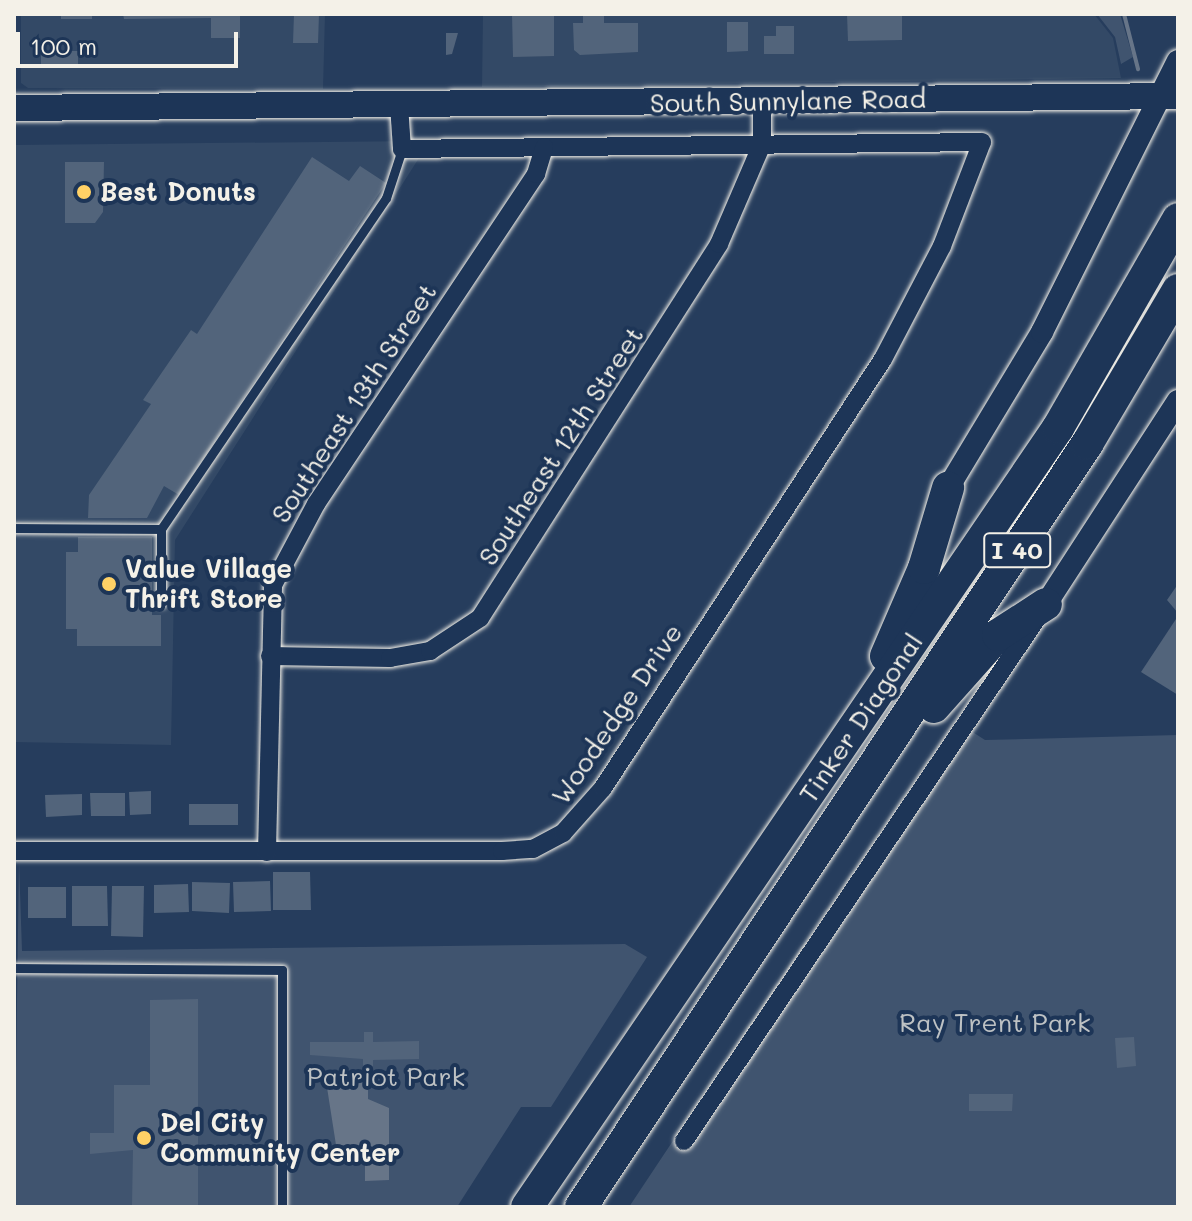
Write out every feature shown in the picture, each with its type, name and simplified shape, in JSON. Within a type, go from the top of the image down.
[{"type":"highway","name":"Tinker Diagonal","points":[[527,1207],[1100,362],[1178,219]]},
{"type":"highway","name":"Tinker Diagonal","points":[[581,1207],[1087,444],[1178,290]]},
{"type":"highway","points":[[858,722],[924,568],[948,488]]},
{"type":"highway","points":[[849,806],[992,640],[1046,604]]},
{"type":"main road","name":"South Sunnylane Road","points":[[14,108],[1171,97]]},
{"type":"street","points":[[948,488],[1042,332],[1171,97],[1178,61]]},
{"type":"street","name":"Southeast 12th Street","points":[[270,656],[390,658],[430,651],[480,618],[689,299],[749,182],[762,144],[762,101]]},
{"type":"street","points":[[399,105],[402,149]]},
{"type":"street","name":"South Sunnylane Road","points":[[402,149],[982,142]]},
{"type":"street","name":"Woodedge Drive","points":[[14,851],[533,849],[584,816],[889,348],[942,246],[982,142]]},
{"type":"street","name":"Southeast 13th Street","points":[[267,852],[273,585],[285,556],[536,174],[544,147]]},
{"type":"street","points":[[684,1141],[1046,604],[1178,401]]},
{"type":"lane","points":[[161,603],[161,529],[386,198],[402,149]]},
{"type":"lane","points":[[14,528],[161,529]]},
{"type":"lane","points":[[14,968],[282,970],[282,1207]]},
{"type":"shaded area","points":[[21,14],[325,14],[323,89],[28,88],[21,83]]},
{"type":"shaded area","points":[[483,14],[1094,14],[1113,38],[1121,78],[482,87]]},
{"type":"shaded area","points":[[420,141],[419,158],[175,540],[171,745],[14,742],[14,145]]},
{"type":"shaded area","points":[[337,1072],[368,1072],[368,1099],[389,1108],[389,1180],[365,1181],[365,1145],[336,1145],[326,1081]]},
{"type":"green space","points":[[1097,14],[1120,14],[1133,57],[1121,64],[1115,37]]},
{"type":"green space","name":"Ray Trent Park","points":[[971,731],[985,740],[1178,735],[1178,1207],[629,1207],[805,942],[822,954]]},
{"type":"green space","name":"Patriot Park","points":[[19,862],[22,951],[625,944],[647,957],[551,1107],[521,1107],[457,1207],[14,1207]]},
{"type":"building","points":[[61,14],[92,14],[92,19],[61,19]]},
{"type":"building","points":[[123,14],[240,14],[240,38],[211,38],[211,18],[124,19]]},
{"type":"building","points":[[294,14],[319,14],[318,43],[293,43]]},
{"type":"building","points":[[512,14],[554,14],[554,56],[513,57]]},
{"type":"building","points":[[583,14],[604,14],[604,23],[638,23],[638,52],[580,55],[574,50],[573,23],[583,23]]},
{"type":"building","points":[[847,14],[902,14],[902,40],[848,41]]},
{"type":"building","points":[[727,22],[748,22],[748,51],[727,52]]},
{"type":"building","points":[[776,26],[794,26],[794,54],[764,54],[764,36],[776,36]]},
{"type":"building","points":[[446,33],[458,33],[452,54],[446,55]]},
{"type":"building","points":[[41,51],[78,51],[78,68],[41,68]]},
{"type":"building","points":[[312,157],[349,181],[360,166],[386,183],[179,495],[164,486],[147,518],[88,518],[89,495],[151,404],[143,400],[191,330],[197,334]]},
{"type":"building","points":[[65,162],[104,162],[103,212],[95,223],[65,223]]},
{"type":"building","name":"Value Village Thrift Store","points":[[78,537],[152,537],[152,615],[161,615],[161,646],[77,646],[77,629],[66,629],[66,552],[78,552]]},
{"type":"building","points":[[1178,584],[1178,613],[1167,600]]},
{"type":"building","points":[[1178,616],[1178,695],[1141,672]]},
{"type":"building","points":[[151,791],[151,814],[130,815],[129,792]]},
{"type":"building","points":[[90,793],[125,793],[125,816],[91,816]]},
{"type":"building","points":[[82,794],[82,815],[46,817],[45,795]]},
{"type":"building","points":[[189,804],[238,804],[238,825],[189,825]]},
{"type":"building","points":[[273,872],[310,872],[311,910],[273,910]]},
{"type":"building","points":[[270,881],[271,911],[234,912],[233,882]]},
{"type":"building","points":[[192,882],[230,883],[229,913],[192,911]]},
{"type":"building","points":[[188,884],[189,912],[154,913],[154,885]]},
{"type":"building","points":[[72,886],[107,886],[108,926],[72,926]]},
{"type":"building","points":[[112,886],[144,886],[143,937],[111,936]]},
{"type":"building","points":[[28,887],[66,887],[66,918],[28,918]]},
{"type":"building","name":"Del City Community Center","points":[[198,999],[198,1205],[132,1205],[133,1150],[90,1154],[90,1133],[114,1133],[114,1085],[150,1085],[150,1000]]},
{"type":"building","points":[[364,1032],[373,1032],[373,1042],[419,1041],[419,1059],[373,1060],[373,1066],[363,1067],[363,1059],[310,1055],[310,1042],[364,1042]]},
{"type":"building","points":[[1134,1037],[1136,1066],[1117,1068],[1115,1038]]},
{"type":"building","points":[[969,1094],[1013,1094],[1012,1111],[969,1111]]},
{"type":"waterway","points":[[1124,14],[1138,69]]},
{"type":"place","name":"Best Donuts","points":[[84,192]]},
{"type":"place","name":"Value Village Thrift Store","points":[[109,584]]},
{"type":"place","name":"Del City Community Center","points":[[144,1138]]}]
